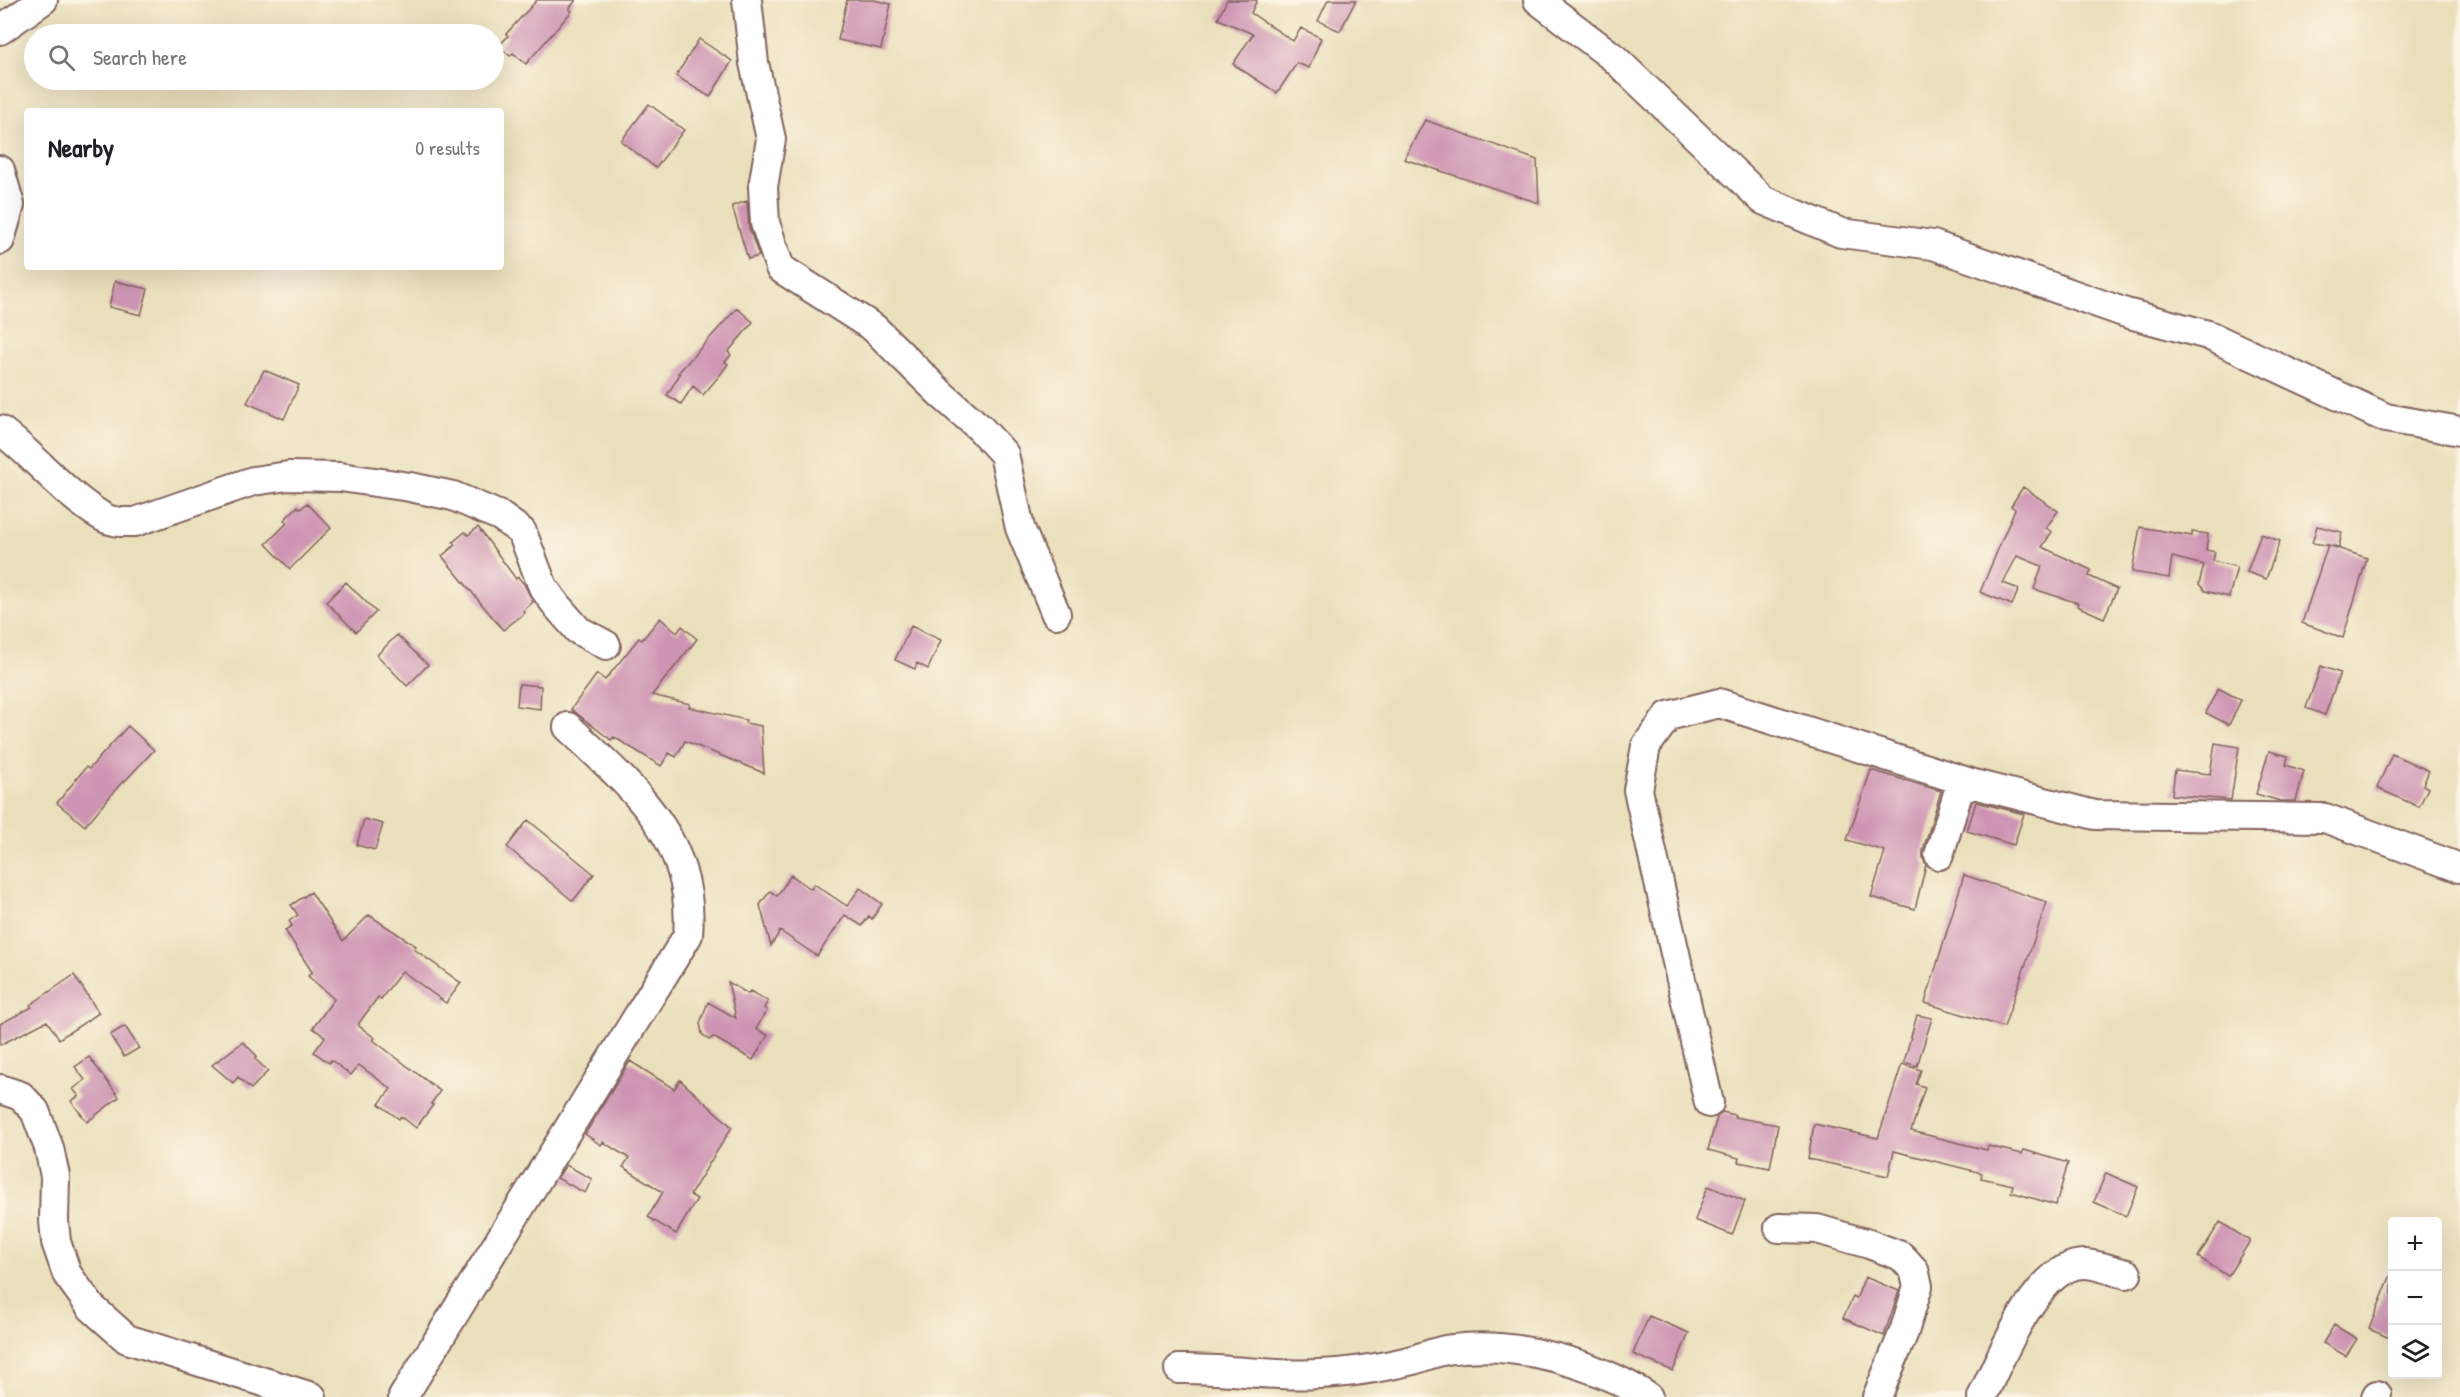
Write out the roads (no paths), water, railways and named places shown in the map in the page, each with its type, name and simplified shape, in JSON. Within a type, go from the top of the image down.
[{"type":"street","points":[[0,30],[43,0]]},
{"type":"street","points":[[747,0],[754,63],[771,139],[763,187],[765,223],[780,268],[874,328],[942,395],[980,428],[1004,454],[1020,528],[1056,614]]},
{"type":"street","points":[[1538,0],[1614,58],[1763,200],[1841,233],[1933,245],[2126,313],[2208,336],[2386,418],[2460,431]]},
{"type":"street","points":[[0,170],[10,205],[0,240]]},
{"type":"street","points":[[0,430],[62,485],[104,518],[118,522],[135,522],[253,482],[288,476],[340,477],[453,496],[500,516],[522,532],[543,587],[556,606],[578,630],[606,645]]},
{"type":"street","points":[[1709,1103],[1638,790],[1646,746],[1668,716],[1719,704],[1974,784],[2096,815],[2325,818],[2460,868]]},
{"type":"street","points":[[403,1397],[688,935],[687,884],[668,834],[631,787],[568,727]]},
{"type":"street","points":[[1939,855],[1959,790],[1974,784]]},
{"type":"street","points":[[0,1089],[21,1096],[35,1111],[49,1148],[55,1176],[56,1242],[67,1274],[91,1307],[127,1339],[312,1397]]},
{"type":"street","points":[[1779,1228],[1817,1229],[1869,1244],[1901,1256],[1914,1270],[1918,1286],[1904,1332],[1877,1397]]},
{"type":"street","points":[[1982,1397],[2034,1295],[2059,1271],[2085,1264],[2127,1274]]},
{"type":"street","points":[[1179,1369],[1217,1368],[1319,1374],[1412,1360],[1450,1349],[1488,1346],[1562,1359],[1627,1384],[1648,1397]]}]
